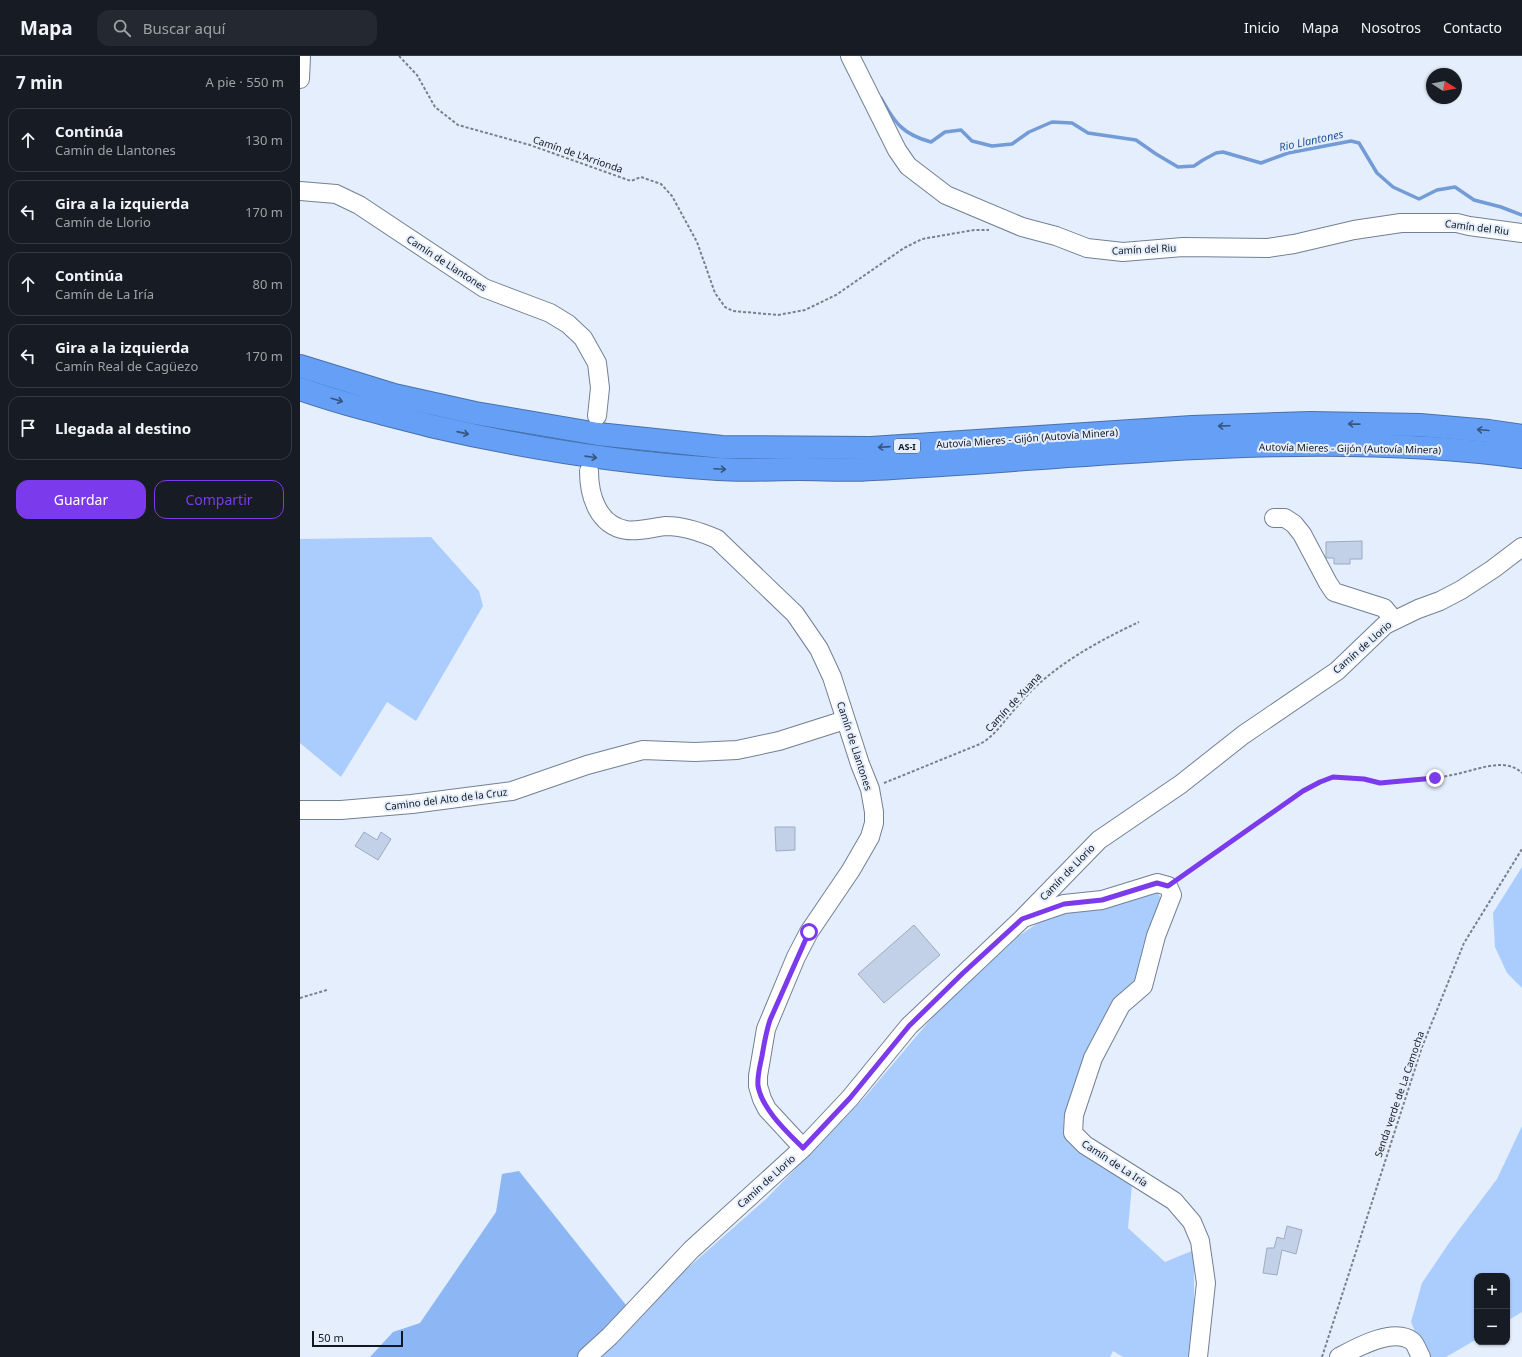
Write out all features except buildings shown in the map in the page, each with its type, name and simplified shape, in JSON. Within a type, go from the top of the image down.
[{"type":"highway","name":"Autovía Mieres - Gijón (Autovía Minera)","points":[[300,366],[394,395],[482,414],[598,434],[722,447],[871,448],[1192,427],[1310,423],[1420,426],[1489,431],[1522,436]]},
{"type":"highway","name":"Autovía Mieres - Gijón (Autovía Minera)","points":[[300,389],[390,416],[470,435],[595,457],[720,469],[871,470],[1195,448],[1310,445],[1419,448],[1487,452],[1522,457]]},
{"type":"street","points":[[300,79],[301,56]]},
{"type":"street","name":"Camín del Riu","points":[[850,56],[897,150],[908,166],[946,195],[1022,227],[1056,236],[1087,248],[1123,252],[1182,247],[1268,248],[1294,244],[1354,230],[1401,223],[1457,223],[1522,233]]},
{"type":"street","name":"Camín de Llantones","points":[[300,191],[336,194],[359,205],[484,288],[550,313],[568,324],[583,338],[597,363],[600,388],[597,416]]},
{"type":"street","name":"Camín de Llantones","points":[[589,471],[592,499],[599,513],[612,525],[627,530],[667,526],[685,528],[701,532],[717,539],[795,614],[819,649],[832,677],[845,720],[870,788],[874,812],[874,823],[870,837],[851,870],[809,932],[796,957],[766,1030],[758,1076],[758,1086],[767,1109],[803,1148]]},
{"type":"street","points":[[1274,518],[1285,518],[1294,524],[1302,534],[1334,592],[1384,608],[1394,620]]},
{"type":"street","name":"Camín de Llorio","points":[[588,1357],[610,1336],[691,1250],[803,1148],[850,1098],[909,1026],[963,973],[1022,919],[1098,840],[1181,784],[1243,735],[1337,671],[1385,625],[1454,594],[1493,569],[1522,546]]},
{"type":"street","name":"Camino del Alto de la Cruz","points":[[300,810],[341,810],[412,804],[512,792],[587,765],[643,750],[695,752],[737,750],[779,741],[845,720]]},
{"type":"street","points":[[1022,919],[1064,904],[1102,900],[1157,883],[1168,886]]},
{"type":"street","name":"Camín de La Iría","points":[[1168,886],[1172,895],[1156,936],[1143,986],[1121,1005],[1093,1058],[1074,1115],[1073,1133],[1085,1145],[1174,1201],[1192,1222],[1200,1241],[1206,1283],[1198,1357]]},
{"type":"street","points":[[1339,1357],[1358,1347],[1387,1337],[1405,1337],[1413,1342],[1421,1357]]},
{"type":"path","name":"Camín de L'Arrionda","points":[[400,56],[417,75],[435,107],[458,125],[537,147],[631,180],[641,177],[661,184],[672,196],[697,242],[715,293],[725,307],[733,311],[778,315],[805,310],[836,295],[904,248],[922,239],[974,230],[990,230]]},
{"type":"path","name":"Camín de Xuana","points":[[870,788],[989,739],[1042,681],[1074,657],[1110,636],[1139,622]]},
{"type":"path","points":[[1168,886],[1303,791],[1333,777],[1353,778],[1380,783],[1450,776],[1492,765],[1516,767],[1522,772]]},
{"type":"path","name":"Senda verde de La Camocha","points":[[1322,1357],[1386,1154],[1422,1048],[1464,943],[1522,849]]},
{"type":"path","points":[[300,998],[327,990]]},
{"type":"shaded area","points":[[431,537],[479,591],[483,606],[416,721],[387,702],[341,777],[300,743],[300,539]]},
{"type":"shaded area","points":[[1522,867],[1522,988],[1507,973],[1495,947],[1493,913]]},
{"type":"shaded area","points":[[1157,891],[1161,899],[1136,979],[1115,1001],[1065,1125],[1132,1185],[1128,1228],[1165,1262],[1194,1250],[1194,1343],[1190,1357],[1123,1357],[1113,1351],[1110,1357],[601,1357],[631,1328],[682,1273],[766,1199],[865,1097],[947,1000],[1014,939],[1038,923],[1064,911],[1104,908],[1131,901]]},
{"type":"shaded area","points":[[1522,1126],[1522,1312],[1510,1319],[1510,1273],[1474,1273],[1474,1341],[1446,1357],[1426,1357],[1411,1322],[1422,1283],[1449,1243],[1497,1179]]},
{"type":"shaded area","points":[[519,1171],[626,1305],[618,1321],[579,1357],[370,1357],[393,1332],[420,1323],[496,1212],[502,1174]]},
{"type":"waterway","name":"Rio Llantones","points":[[881,98],[895,121],[900,126],[913,135],[931,142],[945,132],[961,130],[972,141],[992,146],[1012,144],[1029,132],[1052,122],[1072,123],[1088,133],[1136,140],[1178,167],[1194,166],[1216,153],[1223,152],[1261,163],[1288,153],[1351,141],[1359,143],[1377,173],[1393,187],[1419,199],[1437,190],[1455,187],[1474,200],[1501,207],[1522,215]]},
{"type":"route","points":[[809,932],[796,957],[766,1030],[758,1076],[758,1086],[767,1109],[803,1148],[850,1098],[909,1026],[963,973],[1022,919],[1064,904],[1102,900],[1157,883],[1168,886],[1186,875],[1303,791],[1333,777],[1364,779],[1380,783],[1435,778]]}]
